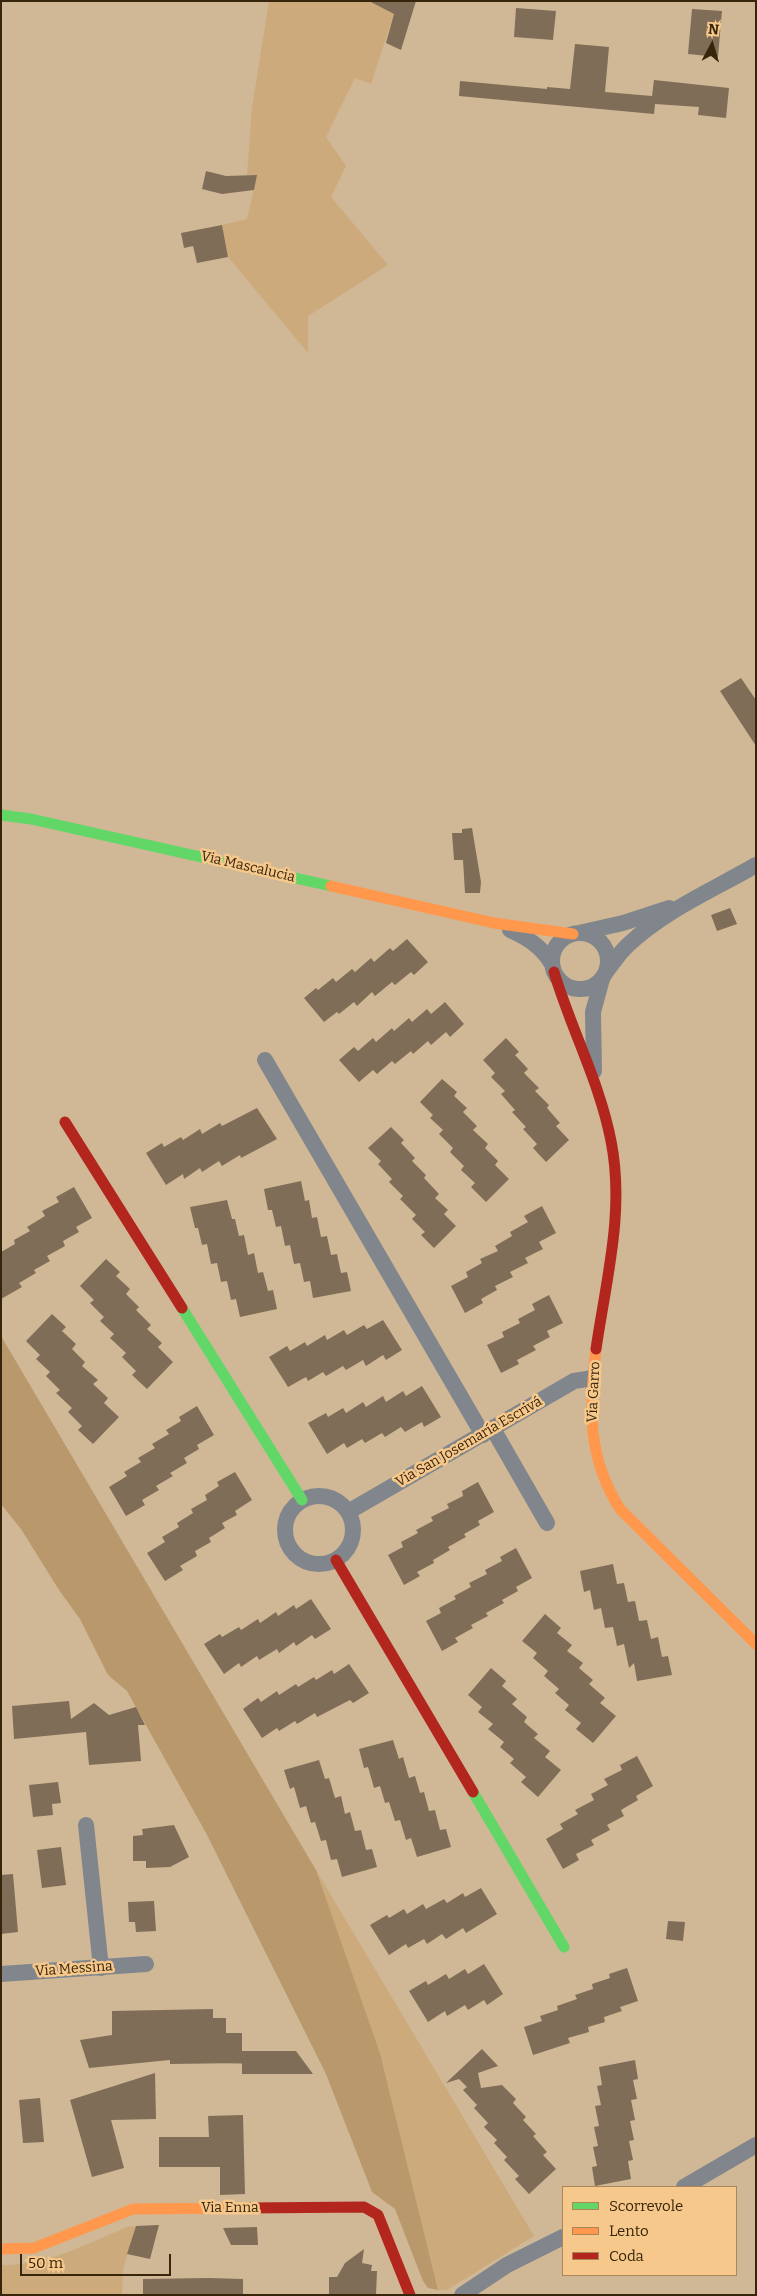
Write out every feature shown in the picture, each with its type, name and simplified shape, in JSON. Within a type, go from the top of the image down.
[{"type":"street","name":"Via Mascalucia","points":[[1,814],[41,821],[494,923],[575,934]]},
{"type":"street","points":[[494,923],[531,940],[546,954],[562,983],[574,989],[587,988],[604,975],[627,946],[688,902],[756,866]]},
{"type":"street","points":[[553,968],[555,947],[565,938],[623,923],[688,902]]},
{"type":"street","points":[[575,934],[590,935],[604,946],[608,958],[592,1012],[594,1081]]},
{"type":"street","name":"Via Garro","points":[[553,968],[608,1124],[614,1158],[615,1230],[593,1378],[594,1441],[599,1466],[607,1488],[620,1509],[641,1532],[756,1644]]},
{"type":"street","points":[[265,1060],[488,1432],[546,1523]]},
{"type":"street","points":[[65,1122],[302,1500]]},
{"type":"street","name":"Via San Josemaría Escrivá","points":[[348,1512],[574,1381],[593,1378]]},
{"type":"street","points":[[319,1496],[328,1497],[336,1500],[348,1512],[353,1525],[352,1539],[346,1551],[336,1560],[329,1563],[313,1564],[299,1558],[288,1547],[284,1532],[287,1517],[290,1510],[302,1500],[319,1496]]},
{"type":"street","points":[[336,1560],[564,1947]]},
{"type":"street","points":[[86,1825],[101,1968]]},
{"type":"street","name":"Via Messina","points":[[1,1974],[146,1964]]},
{"type":"street","points":[[686,2186],[756,2145]]},
{"type":"street","name":"Via Enna","points":[[1,2249],[34,2248],[133,2209],[364,2207],[378,2215],[410,2295]]},
{"type":"street","points":[[462,2295],[507,2265],[562,2238]]},
{"type":"shaded area","points":[[269,1],[385,1],[383,8],[394,14],[371,84],[355,78],[326,137],[346,166],[331,197],[388,265],[308,316],[308,353],[228,257],[222,225],[247,219],[257,175],[247,175],[252,108]]},
{"type":"shaded area","points":[[1,1336],[316,1870],[380,2053],[438,2290],[428,2288],[423,2281],[395,2209],[372,2192],[326,2074],[206,1833],[127,1691],[108,1675],[80,1619],[59,1590],[21,1529],[1,1504]]},
{"type":"shaded area","points":[[316,1870],[534,2236],[447,2290],[438,2290],[380,2053]]},
{"type":"shaded area","points":[[136,2226],[123,2269],[122,2295],[1,2295],[1,2265],[34,2262],[50,2258],[127,2227]]},
{"type":"building","points":[[369,1],[416,1],[401,50],[386,43],[394,14]]},
{"type":"building","points":[[516,8],[556,11],[553,40],[514,37]]},
{"type":"building","points":[[692,9],[722,11],[718,57],[688,54]]},
{"type":"building","points":[[575,44],[609,47],[605,92],[652,96],[654,80],[729,88],[726,118],[698,115],[699,107],[655,104],[654,114],[459,96],[460,81],[547,89],[547,87],[570,89]]},
{"type":"building","points":[[206,171],[226,176],[257,175],[254,190],[222,194],[202,189]]},
{"type":"building","points":[[222,225],[228,257],[197,263],[193,246],[184,248],[181,233]]},
{"type":"building","points":[[741,678],[756,700],[756,746],[720,691]]},
{"type":"building","points":[[472,828],[481,882],[480,893],[465,893],[463,860],[454,860],[452,833],[462,833],[462,829]]},
{"type":"building","points":[[730,908],[737,924],[717,931],[711,915]]},
{"type":"building","points":[[407,939],[428,962],[414,975],[411,972],[395,985],[392,982],[375,996],[372,992],[357,1006],[354,1002],[339,1014],[337,1012],[324,1022],[304,998],[333,978],[336,982],[352,969],[355,972],[371,958],[374,962],[390,948],[393,951]]},
{"type":"building","points":[[445,1002],[464,1024],[450,1037],[446,1032],[431,1045],[428,1041],[413,1054],[411,1051],[395,1064],[392,1061],[377,1074],[373,1070],[359,1082],[339,1060],[354,1047],[358,1051],[373,1038],[376,1042],[392,1028],[394,1031],[409,1018],[412,1022],[427,1009],[431,1014]]},
{"type":"building","points":[[506,1038],[519,1052],[515,1055],[528,1069],[524,1073],[539,1088],[535,1091],[549,1105],[547,1108],[560,1123],[556,1126],[569,1140],[546,1162],[533,1148],[537,1144],[523,1129],[526,1127],[512,1112],[515,1110],[501,1094],[505,1091],[491,1077],[495,1073],[483,1060]]},
{"type":"building","points":[[442,1079],[457,1092],[454,1096],[467,1108],[463,1112],[477,1126],[473,1130],[488,1144],[485,1148],[498,1161],[495,1165],[509,1179],[486,1202],[471,1187],[475,1183],[461,1170],[464,1166],[450,1152],[453,1148],[439,1134],[443,1130],[430,1118],[433,1115],[420,1102]]},
{"type":"building","points":[[257,1108],[277,1139],[241,1158],[240,1155],[222,1166],[219,1161],[202,1172],[200,1168],[184,1179],[183,1174],[166,1185],[146,1153],[162,1143],[164,1147],[181,1137],[183,1140],[200,1129],[202,1134],[220,1123],[222,1126]]},
{"type":"building","points":[[391,1127],[404,1140],[401,1143],[415,1158],[412,1161],[426,1175],[424,1178],[439,1194],[435,1198],[448,1210],[444,1214],[456,1226],[434,1248],[421,1235],[425,1232],[412,1219],[416,1215],[400,1199],[403,1196],[389,1182],[392,1179],[378,1164],[381,1161],[368,1148]]},
{"type":"building","points":[[301,1181],[305,1201],[309,1200],[312,1218],[317,1217],[321,1237],[327,1236],[331,1255],[337,1254],[341,1273],[347,1272],[351,1291],[313,1298],[310,1281],[304,1282],[300,1263],[294,1264],[290,1245],[285,1246],[281,1226],[276,1227],[272,1210],[268,1210],[264,1189]]},
{"type":"building","points":[[74,1187],[92,1218],[76,1227],[79,1232],[63,1241],[65,1246],[47,1256],[50,1261],[34,1270],[36,1273],[19,1283],[22,1287],[1,1299],[1,1252],[15,1244],[14,1240],[30,1231],[27,1227],[45,1216],[42,1211],[59,1202],[56,1197]]},
{"type":"building","points":[[227,1200],[232,1219],[235,1219],[239,1236],[244,1235],[248,1255],[254,1253],[258,1273],[263,1272],[268,1291],[273,1290],[277,1309],[240,1317],[236,1299],[231,1300],[227,1281],[221,1282],[217,1263],[211,1264],[207,1244],[202,1245],[198,1228],[195,1228],[190,1207]]},
{"type":"building","points":[[542,1206],[556,1233],[539,1242],[543,1249],[525,1258],[528,1263],[510,1272],[513,1277],[495,1286],[497,1290],[481,1299],[483,1303],[465,1313],[451,1286],[468,1277],[466,1272],[482,1263],[480,1259],[498,1251],[495,1246],[512,1236],[510,1232],[528,1222],[524,1216]]},
{"type":"building","points":[[106,1259],[120,1272],[116,1276],[130,1289],[126,1294],[139,1307],[136,1310],[151,1325],[147,1329],[162,1343],[158,1347],[173,1362],[147,1389],[132,1375],[136,1371],[122,1357],[126,1353],[110,1338],[114,1334],[100,1321],[104,1317],[90,1303],[94,1300],[80,1286]]},
{"type":"building","points":[[549,1295],[563,1323],[547,1331],[550,1337],[533,1346],[536,1350],[517,1360],[519,1364],[501,1373],[487,1345],[504,1337],[502,1332],[520,1323],[518,1319],[535,1310],[532,1304]]},
{"type":"building","points":[[52,1314],[66,1327],[62,1331],[76,1344],[72,1349],[85,1362],[82,1366],[98,1380],[93,1384],[108,1398],[104,1403],[119,1417],[93,1444],[78,1430],[82,1426],[68,1412],[72,1408],[56,1393],[60,1390],[46,1376],[50,1372],[36,1359],[40,1355],[26,1341]]},
{"type":"building","points":[[383,1320],[402,1350],[386,1360],[383,1355],[366,1366],[363,1360],[346,1370],[343,1366],[326,1376],[323,1372],[308,1381],[306,1377],[288,1387],[269,1357],[287,1346],[290,1351],[305,1342],[307,1346],[325,1335],[327,1340],[344,1330],[347,1335],[364,1325],[367,1329]]},
{"type":"building","points":[[422,1386],[441,1417],[424,1427],[422,1422],[405,1432],[401,1427],[385,1437],[382,1433],[365,1443],[362,1439],[347,1448],[344,1443],[327,1454],[308,1423],[326,1413],[328,1417],[343,1408],[346,1413],[363,1402],[366,1407],[383,1396],[386,1402],[403,1391],[406,1396]]},
{"type":"building","points":[[197,1406],[214,1435],[197,1445],[199,1449],[184,1458],[187,1463],[170,1473],[173,1476],[156,1486],[159,1490],[142,1500],[145,1505],[126,1516],[109,1487],[127,1476],[124,1472],[141,1462],[138,1458],[155,1448],[152,1444],[169,1434],[166,1430],[181,1421],[179,1417]]},
{"type":"building","points":[[235,1472],[252,1500],[235,1511],[237,1515],[222,1523],[225,1528],[209,1538],[211,1542],[195,1551],[197,1556],[180,1566],[183,1570],[165,1581],[147,1553],[165,1542],[162,1537],[179,1527],[177,1523],[193,1513],[191,1509],[207,1500],[205,1495],[219,1486],[217,1482]]},
{"type":"building","points":[[478,1482],[494,1512],[478,1521],[480,1525],[464,1534],[466,1537],[448,1547],[450,1550],[433,1560],[434,1563],[417,1572],[420,1576],[404,1585],[388,1555],[403,1547],[401,1542],[418,1533],[416,1530],[433,1521],[431,1517],[449,1508],[447,1504],[463,1496],[462,1491]]},
{"type":"building","points":[[516,1548],[532,1578],[516,1587],[518,1591],[502,1600],[504,1603],[486,1613],[488,1616],[471,1625],[473,1628],[455,1638],[458,1642],[442,1651],[426,1621],[441,1613],[439,1608],[456,1599],[454,1596],[471,1587],[469,1583],[487,1574],[485,1570],[502,1561],[500,1557]]},
{"type":"building","points":[[613,1564],[617,1584],[624,1583],[628,1602],[635,1601],[639,1621],[647,1620],[651,1639],[658,1637],[662,1657],[668,1656],[672,1675],[637,1681],[634,1663],[629,1668],[624,1644],[617,1646],[613,1627],[605,1628],[601,1608],[594,1610],[590,1590],[584,1592],[580,1571]]},
{"type":"building","points":[[311,1599],[331,1629],[315,1639],[312,1635],[296,1646],[294,1642],[279,1653],[277,1649],[259,1660],[257,1656],[241,1667],[239,1663],[224,1674],[204,1644],[220,1634],[222,1637],[239,1627],[241,1630],[258,1619],[260,1623],[276,1612],[278,1616],[294,1605],[296,1609]]},
{"type":"building","points":[[545,1614],[561,1628],[557,1633],[572,1645],[567,1651],[583,1663],[579,1668],[593,1680],[589,1684],[605,1698],[600,1703],[616,1716],[593,1743],[576,1729],[581,1723],[565,1710],[569,1705],[555,1693],[559,1689],[544,1676],[548,1671],[533,1658],[537,1653],[522,1641]]},
{"type":"building","points":[[349,1664],[369,1693],[353,1703],[350,1700],[317,1717],[315,1713],[297,1724],[295,1721],[279,1731],[277,1728],[262,1738],[243,1709],[258,1698],[261,1702],[277,1691],[279,1695],[296,1684],[298,1687],[314,1677],[316,1680],[332,1670],[334,1674]]},
{"type":"building","points":[[491,1668],[506,1681],[502,1686],[517,1699],[512,1704],[527,1717],[524,1722],[538,1734],[534,1738],[550,1751],[545,1757],[561,1770],[538,1797],[521,1782],[526,1777],[510,1763],[514,1759],[500,1747],[504,1742],[488,1729],[493,1724],[478,1712],[482,1707],[468,1695]]},
{"type":"building","points":[[69,1701],[71,1719],[94,1703],[109,1715],[136,1707],[145,1725],[138,1725],[141,1761],[89,1765],[86,1732],[14,1739],[12,1706]]},
{"type":"building","points":[[393,1740],[399,1759],[403,1757],[409,1778],[415,1776],[420,1793],[424,1792],[429,1811],[435,1810],[440,1830],[446,1829],[451,1847],[417,1857],[411,1838],[406,1840],[400,1820],[395,1821],[389,1802],[385,1803],[380,1786],[374,1788],[368,1767],[364,1768],[359,1749]]},
{"type":"building","points":[[637,1756],[653,1786],[636,1796],[638,1800],[621,1810],[624,1816],[607,1825],[610,1830],[591,1840],[594,1845],[576,1854],[579,1860],[563,1869],[546,1839],[563,1829],[560,1824],[578,1814],[575,1810],[594,1800],[591,1794],[608,1785],[604,1779],[622,1770],[620,1765]]},
{"type":"building","points":[[319,1760],[325,1779],[329,1778],[335,1798],[341,1796],[345,1814],[350,1812],[355,1831],[361,1830],[366,1850],[372,1849],[377,1867],[342,1877],[337,1859],[331,1860],[326,1840],[321,1841],[315,1822],[311,1823],[306,1806],[300,1808],[294,1787],[290,1789],[284,1770]]},
{"type":"building","points":[[58,1782],[61,1803],[52,1804],[53,1815],[33,1817],[29,1785]]},
{"type":"building","points":[[174,1825],[189,1857],[170,1867],[146,1868],[146,1861],[133,1861],[133,1836],[143,1835],[142,1829]]},
{"type":"building","points":[[61,1847],[66,1885],[42,1888],[37,1850]]},
{"type":"building","points":[[13,1874],[18,1932],[1,1934],[1,1875]]},
{"type":"building","points":[[481,1888],[497,1914],[466,1933],[463,1928],[446,1939],[442,1934],[427,1944],[424,1939],[408,1948],[406,1944],[389,1955],[370,1925],[387,1915],[389,1918],[404,1909],[407,1914],[423,1904],[426,1909],[444,1899],[447,1903],[463,1893],[465,1897]]},
{"type":"building","points":[[154,1901],[156,1931],[136,1932],[135,1922],[129,1922],[128,1902]]},
{"type":"building","points":[[668,1921],[685,1922],[683,1941],[666,1939]]},
{"type":"building","points":[[484,1964],[503,1994],[487,2005],[484,2000],[468,2010],[465,2005],[447,2016],[445,2011],[428,2022],[409,1991],[426,1981],[428,1985],[446,1974],[449,1979],[465,1969],[468,1974]]},
{"type":"building","points":[[627,1968],[638,2001],[620,2007],[622,2011],[604,2017],[605,2022],[588,2027],[589,2032],[568,2038],[570,2043],[533,2055],[524,2027],[542,2021],[540,2016],[558,2010],[557,2006],[577,1999],[575,1995],[593,1989],[592,1984],[610,1978],[609,1974]]},
{"type":"building","points":[[213,2009],[213,2018],[226,2018],[226,2033],[242,2033],[242,2063],[170,2064],[170,2060],[89,2068],[80,2040],[112,2035],[112,2011]]},
{"type":"building","points":[[482,2049],[498,2066],[478,2073],[481,2088],[502,2085],[516,2099],[513,2103],[526,2117],[523,2120],[536,2134],[533,2136],[547,2152],[543,2155],[556,2169],[529,2194],[515,2179],[519,2176],[504,2160],[507,2157],[494,2143],[497,2140],[484,2127],[488,2123],[474,2108],[477,2105],[463,2090],[467,2087],[459,2079],[446,2083]]},
{"type":"building","points":[[242,2051],[296,2051],[313,2074],[242,2074]]},
{"type":"building","points":[[635,2060],[638,2079],[633,2080],[637,2099],[631,2100],[635,2120],[630,2121],[634,2140],[629,2141],[633,2160],[628,2161],[631,2179],[595,2186],[592,2167],[597,2166],[593,2147],[598,2146],[594,2127],[599,2126],[595,2106],[601,2105],[597,2086],[602,2085],[599,2067]]},
{"type":"building","points":[[155,2073],[156,2119],[111,2120],[124,2168],[92,2177],[70,2100]]},
{"type":"building","points":[[40,2098],[44,2142],[23,2143],[19,2100]]},
{"type":"building","points":[[243,2115],[245,2194],[220,2195],[220,2167],[159,2167],[159,2137],[209,2137],[208,2116]]},
{"type":"building","points":[[159,2225],[150,2259],[127,2254],[136,2226]]},
{"type":"building","points":[[257,2227],[258,2245],[231,2245],[223,2228]]},
{"type":"building","points":[[364,2249],[362,2263],[372,2265],[371,2271],[377,2271],[376,2295],[329,2295],[329,2277],[337,2277],[345,2263]]},
{"type":"building","points":[[143,2279],[243,2279],[243,2295],[143,2295]]},
{"type":"traffic: fast","points":[[1,815],[31,819],[331,886]]},
{"type":"traffic: fast","points":[[182,1308],[302,1500]]},
{"type":"traffic: fast","points":[[473,1792],[564,1947]]},
{"type":"traffic: slow","points":[[331,886],[494,923],[573,934]]},
{"type":"traffic: slow","points":[[596,1349],[592,1392],[593,1432],[601,1470],[609,1490],[620,1509],[756,1644]]},
{"type":"traffic: slow","points":[[1,2249],[34,2248],[133,2209],[247,2208]]},
{"type":"traffic: jam","points":[[554,972],[600,1098],[611,1141],[615,1167],[615,1219],[609,1271],[596,1349]]},
{"type":"traffic: jam","points":[[65,1122],[182,1308]]},
{"type":"traffic: jam","points":[[336,1560],[473,1792]]},
{"type":"traffic: jam","points":[[247,2208],[364,2207],[378,2215],[410,2295]]}]
